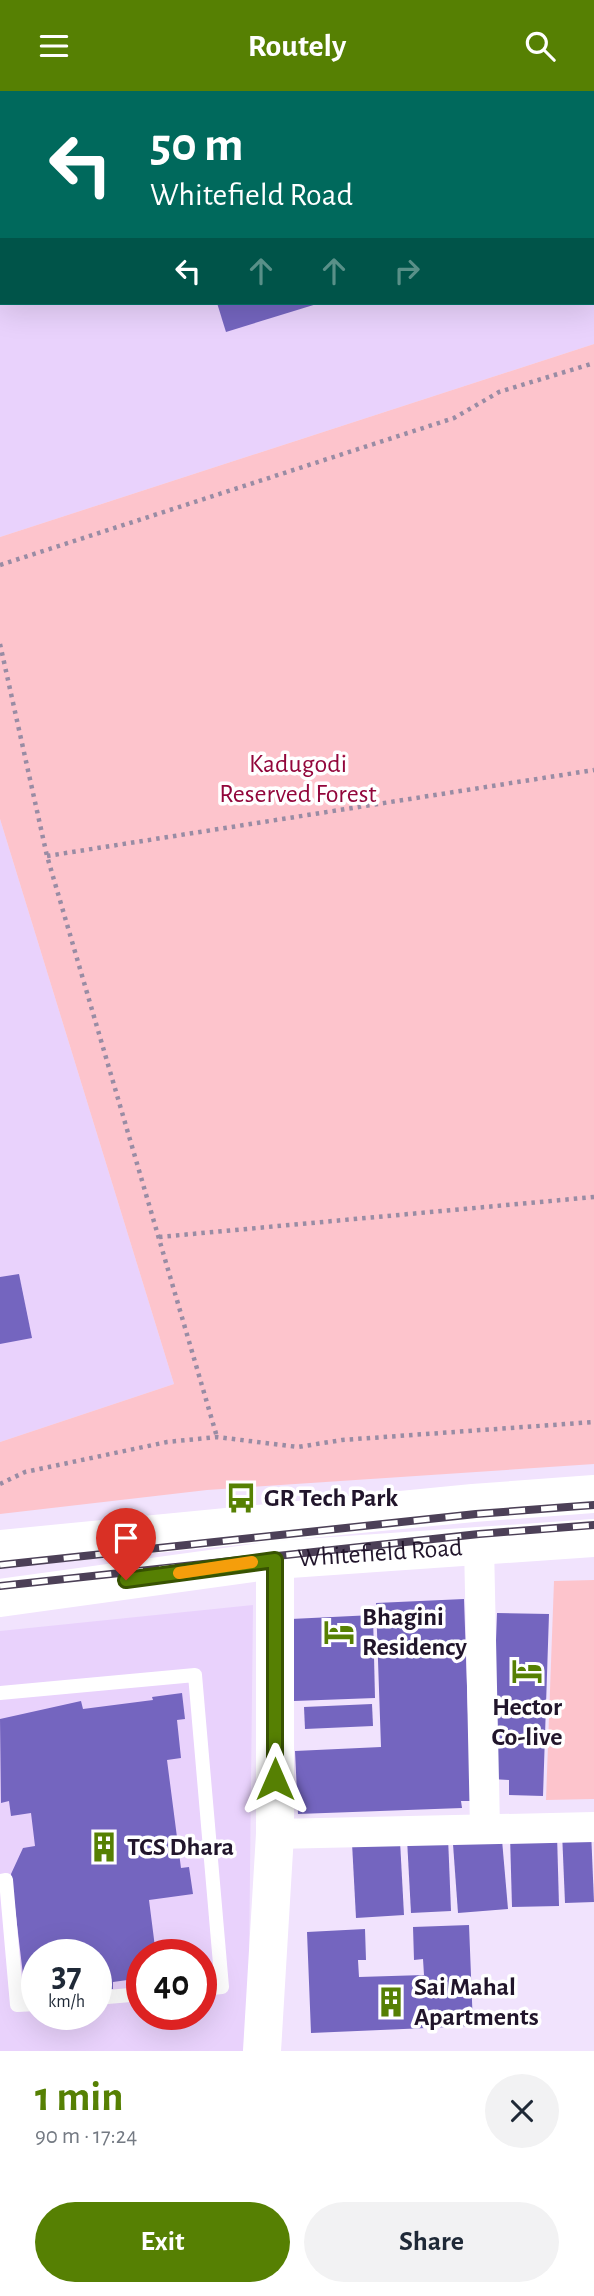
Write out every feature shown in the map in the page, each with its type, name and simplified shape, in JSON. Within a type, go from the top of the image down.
[{"type":"main road","name":"Whitefield Road","points":[[0,1549],[446,1505],[594,1494]]},
{"type":"main road","name":"Whitefield Road","points":[[0,1598],[275,1560],[594,1538]]},
{"type":"main road","points":[[262,2051],[275,1834],[275,1560]]},
{"type":"street","points":[[478,1545],[485,1829]]},
{"type":"street","points":[[275,1834],[594,1828]]},
{"type":"lane","points":[[0,1693],[195,1675],[222,1987],[217,1987]]},
{"type":"lane","points":[[0,1881],[6,1880],[17,2005],[21,2005]]},
{"type":"path","points":[[0,565],[454,418],[499,392],[594,363]]},
{"type":"path","points":[[0,644],[47,856],[217,1437]]},
{"type":"path","points":[[47,856],[594,770]]},
{"type":"path","points":[[159,1237],[594,1197]]},
{"type":"path","points":[[0,1484],[25,1472],[167,1442],[217,1437],[298,1447],[342,1440],[594,1422]]},
{"type":"shaded area","points":[[0,305],[594,305],[594,344],[0,537]]},
{"type":"shaded area","points":[[0,819],[174,1384],[0,1442]]},
{"type":"shaded area","points":[[253,1605],[248,2051],[0,2051],[0,1631]]},
{"type":"green space","name":"Kadugodi Reserved Forest","points":[[594,344],[594,1464],[207,1490],[0,1514],[0,1442],[174,1384],[0,819],[0,537]]},
{"type":"green space","points":[[594,1580],[594,1799],[546,1800],[554,1581]]},
{"type":"building","points":[[218,305],[314,305],[226,332]]},
{"type":"building","points":[[19,1274],[32,1338],[0,1344],[0,1277]]},
{"type":"building","points":[[464,1599],[471,1801],[461,1801],[462,1808],[298,1814],[295,1751],[381,1747],[376,1603]]},
{"type":"building","points":[[497,1613],[549,1614],[543,1796],[509,1795],[509,1780],[491,1779]]},
{"type":"building","points":[[373,1615],[375,1698],[294,1701],[291,1619]]},
{"type":"building","name":"TCS Dhara","points":[[182,1693],[185,1719],[177,1720],[181,1758],[167,1760],[181,1868],[189,1867],[193,1894],[149,1900],[154,1939],[126,1939],[126,1980],[113,1982],[112,1989],[112,1939],[21,1939],[21,1958],[11,1874],[23,1848],[35,1846],[31,1813],[11,1816],[9,1801],[1,1803],[0,1719],[81,1701],[83,1709],[153,1700],[152,1697]]},
{"type":"building","points":[[372,1704],[373,1726],[305,1729],[304,1707]]},
{"type":"building","points":[[591,1831],[594,1902],[565,1903],[562,1832]]},
{"type":"building","points":[[557,1834],[559,1906],[512,1907],[510,1836]]},
{"type":"building","points":[[448,1837],[451,1911],[411,1913],[407,1839]]},
{"type":"building","points":[[502,1840],[508,1909],[458,1913],[453,1844]]},
{"type":"building","points":[[400,1841],[404,1915],[356,1918],[352,1843]]},
{"type":"building","name":"Sai Mahal Apartments","points":[[469,1925],[473,2026],[311,2033],[307,1932],[365,1929],[366,1960],[358,1960],[359,1977],[424,1975],[423,1959],[414,1960],[413,1927]]},
{"type":"railway","points":[[0,1565],[476,1514],[594,1505]]},
{"type":"railway","points":[[0,1586],[479,1534],[594,1525]]},
{"type":"slow traffic","points":[[179,1573],[252,1562]]},
{"type":"place","name":"GR Tech Park","points":[[241,1498]]},
{"type":"place","name":"Bhagini Residency","points":[[339,1632]]},
{"type":"place","name":"Hector Co-live","points":[[527,1671]]},
{"type":"place","name":"TCS Dhara","points":[[104,1847]]},
{"type":"place","name":"Sai Mahal Apartments","points":[[391,2002]]},
{"type":"route","points":[[126,1580],[275,1560],[275,1779]]}]
